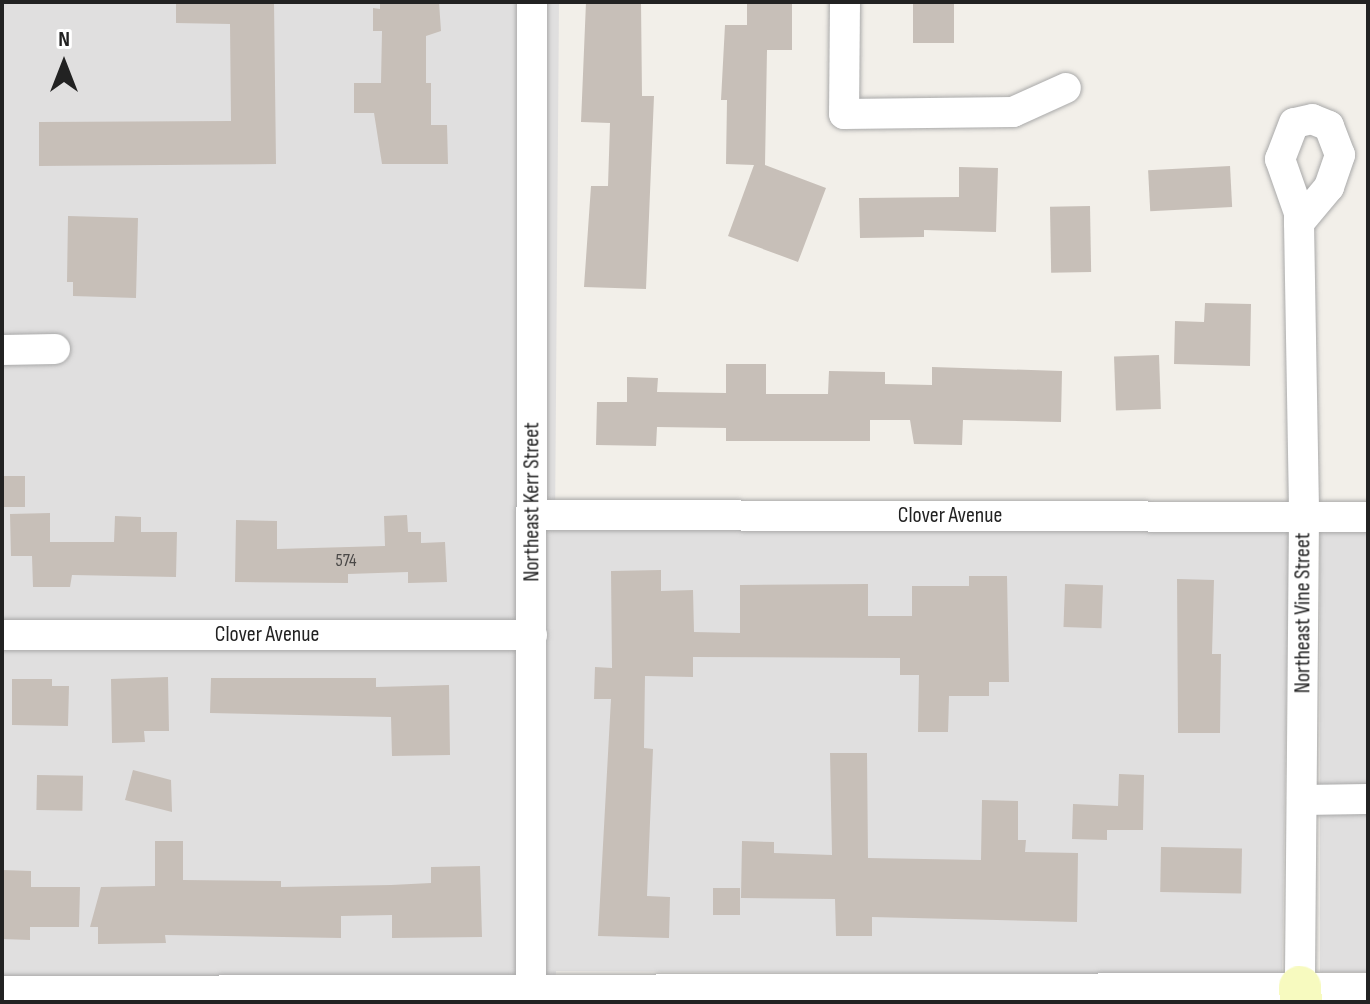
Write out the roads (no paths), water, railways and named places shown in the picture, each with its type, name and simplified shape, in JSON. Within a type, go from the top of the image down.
[{"type":"street","name":"Northeast Kerr Street","points":[[531,996],[532,2]]},
{"type":"street","points":[[845,2],[844,114],[1013,112],[1066,88]]},
{"type":"street","name":"Northeast Vine Street","points":[[1299,223],[1304,517],[1301,995]]},
{"type":"street","points":[[2,350],[55,349]]},
{"type":"street","name":"Clover Avenue","points":[[532,515],[1368,517]]},
{"type":"street","name":"Clover Avenue","points":[[2,635],[532,635]]},
{"type":"street","points":[[1302,800],[1368,799]]},
{"type":"street","points":[[2,991],[531,996],[1301,995],[1368,988]]}]
